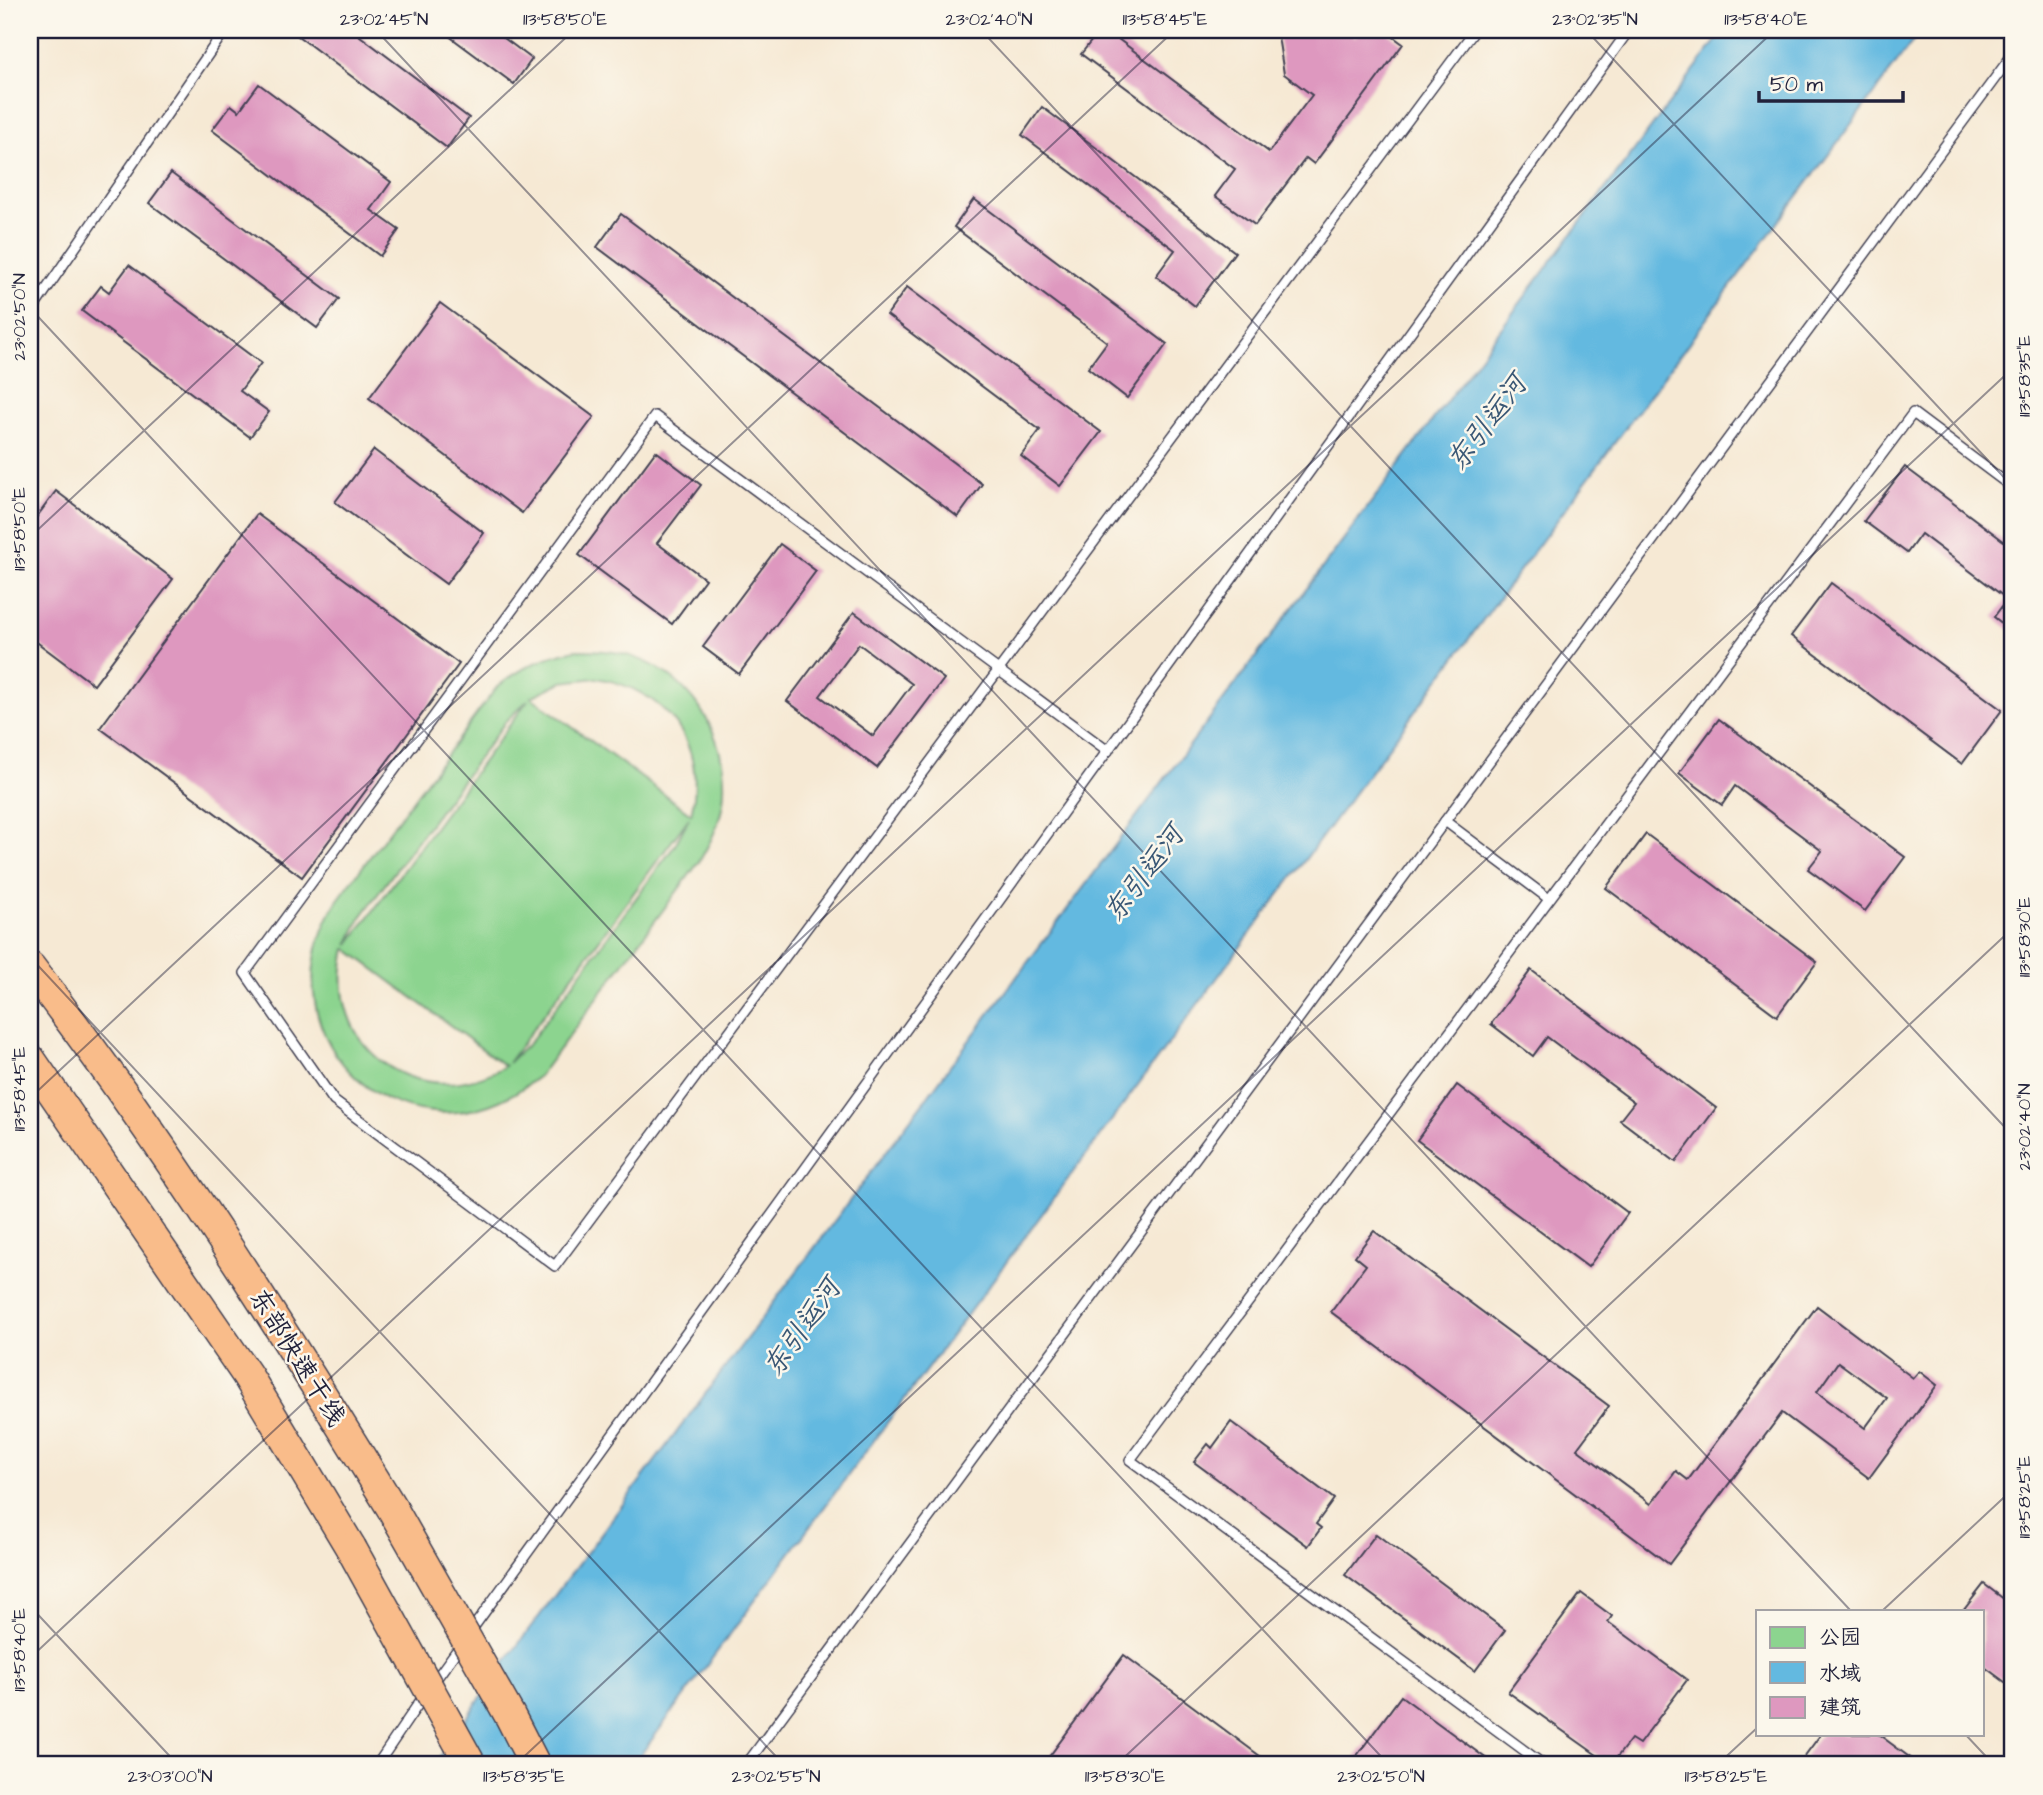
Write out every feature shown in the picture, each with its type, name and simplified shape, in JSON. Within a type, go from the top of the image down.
[{"type":"highway","name":"东部快速干线","points":[[30,967],[190,1188],[313,1378],[393,1510],[535,1765]]},
{"type":"highway","name":"东部快速干线","points":[[30,1059],[247,1375],[351,1548],[471,1765]]},
{"type":"lane","points":[[30,313],[225,30]]},
{"type":"lane","points":[[1108,751],[998,670],[654,416],[245,973],[334,1101],[555,1266],[998,670],[1475,30]]},
{"type":"lane","points":[[377,1765],[423,1697],[1629,30]]},
{"type":"lane","points":[[746,1765],[2013,54]]},
{"type":"lane","points":[[1544,1765],[1130,1460],[1913,413],[2013,488]]},
{"type":"lane","points":[[1445,821],[1549,899]]},
{"type":"green space","points":[[587,650],[619,653],[643,661],[665,673],[684,689],[700,708],[712,729],[720,752],[724,777],[723,802],[717,826],[699,862],[539,1076],[491,1104],[442,1113],[397,1104],[359,1080],[330,1046],[315,1002],[316,953],[337,901],[497,687],[534,663],[565,652]],"holes":[[[596,678],[621,684],[643,694],[661,707],[676,724],[687,743],[693,765],[695,789],[691,814],[531,697],[562,682]],[[528,700],[348,945],[361,917],[506,721]],[[689,818],[675,845],[530,1042],[508,1063]],[[347,949],[505,1066],[472,1079],[440,1083],[410,1077],[384,1063],[363,1043],[349,1016],[343,985]]]},
{"type":"water","name":"东引运河","points":[[1724,30],[1921,30],[633,1765],[434,1765],[511,1654]]},
{"type":"building","points":[[290,30],[352,30],[469,118],[447,148]]},
{"type":"building","points":[[441,30],[510,30],[504,38],[532,59],[514,84]]},
{"type":"building","points":[[1100,30],[1106,30],[1269,152],[1312,95],[1284,74],[1277,30],[1346,30],[1355,37],[1360,30],[1384,30],[1403,44],[1314,164],[1306,158],[1255,225],[1215,196],[1235,169],[1081,54]]},
{"type":"building","points":[[259,84],[391,182],[371,210],[399,230],[380,256],[212,130],[231,105],[239,111]]},
{"type":"building","points":[[1042,107],[1235,252],[1195,306],[1156,276],[1175,250],[1022,135]]},
{"type":"building","points":[[171,173],[339,299],[317,328],[149,203]]},
{"type":"building","points":[[974,199],[1167,344],[1127,398],[1088,368],[1107,342],[954,227]]},
{"type":"building","points":[[621,214],[982,484],[958,517],[597,247]]},
{"type":"building","points":[[129,265],[261,363],[240,391],[269,412],[250,437],[82,311],[101,286],[109,292]]},
{"type":"building","points":[[907,287],[1101,432],[1060,486],[1021,456],[1040,430],[887,315]]},
{"type":"building","points":[[440,303],[594,417],[522,513],[369,398]]},
{"type":"building","points":[[374,450],[484,533],[446,584],[335,502]]},
{"type":"building","points":[[656,451],[701,485],[657,543],[705,579],[672,624],[579,555]]},
{"type":"building","points":[[1905,467],[2013,548],[2013,632],[1994,617],[2007,599],[1921,534],[1907,553],[1864,521]]},
{"type":"building","points":[[56,491],[173,579],[94,685],[30,637],[30,526]]},
{"type":"building","points":[[257,514],[459,664],[302,877],[100,728]]},
{"type":"building","points":[[780,544],[816,571],[739,674],[703,647]]},
{"type":"building","points":[[1831,583],[2002,710],[1962,764],[1791,636]]},
{"type":"building","points":[[854,612],[944,679],[877,768],[787,701]],"holes":[[[859,644],[912,684],[873,736],[820,696]]]},
{"type":"building","points":[[1719,719],[1905,857],[1865,911],[1808,869],[1822,851],[1735,786],[1722,805],[1679,773]]},
{"type":"building","points":[[1646,834],[1817,962],[1777,1016],[1606,888]]},
{"type":"building","points":[[1531,970],[1716,1108],[1676,1162],[1620,1120],[1634,1102],[1547,1037],[1533,1056],[1491,1024]]},
{"type":"building","points":[[1457,1085],[1628,1213],[1588,1267],[1417,1140]]},
{"type":"building","points":[[1374,1231],[1609,1406],[1577,1449],[1651,1504],[1676,1471],[1688,1480],[1817,1306],[1913,1378],[1919,1371],[1937,1385],[1869,1478],[1782,1413],[1669,1564],[1331,1312],[1366,1265],[1355,1256]],"holes":[[[1838,1362],[1887,1398],[1865,1428],[1817,1392]]]},
{"type":"building","points":[[1231,1422],[1334,1499],[1316,1524],[1321,1528],[1308,1546],[1194,1462],[1208,1444],[1212,1448]]},
{"type":"building","points":[[1376,1534],[1505,1630],[1475,1671],[1345,1575]]},
{"type":"building","points":[[1984,1584],[2013,1606],[2013,1688],[1983,1666],[1983,1610],[1964,1610]]},
{"type":"building","points":[[1581,1593],[1612,1616],[1608,1622],[1687,1680],[1639,1744],[1631,1739],[1611,1765],[1508,1692]]},
{"type":"building","points":[[1124,1655],[1272,1765],[1043,1765]]},
{"type":"building","points":[[1401,1696],[1495,1765],[1350,1765]]},
{"type":"building","points":[[1820,1736],[1881,1736],[1920,1765],[1815,1765],[1804,1757]]}]
